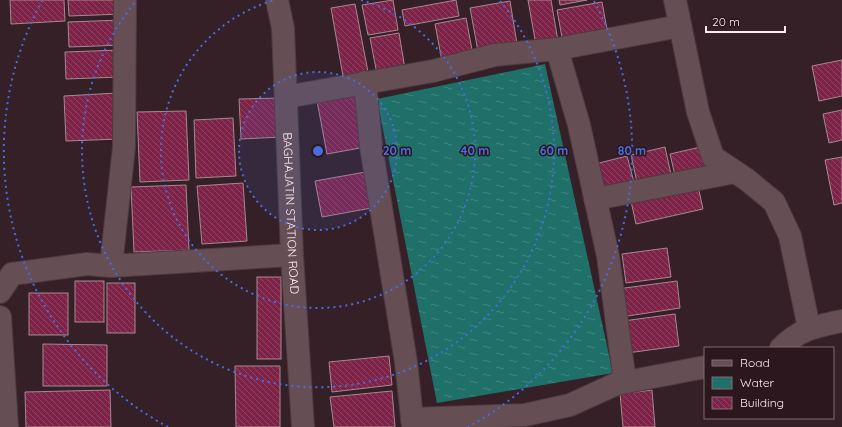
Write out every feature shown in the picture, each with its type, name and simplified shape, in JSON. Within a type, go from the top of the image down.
[{"type":"street","points":[[111,266],[124,147],[125,0]]},
{"type":"street","name":"BAGHAJATIN STATION ROAD","points":[[277,0],[283,28],[292,255],[304,427]]},
{"type":"street","points":[[675,0],[698,112],[713,157],[774,202],[790,236],[809,328]]},
{"type":"street","points":[[286,97],[433,71],[495,55],[557,49],[680,26]]},
{"type":"street","points":[[557,49],[580,125],[608,256],[626,382]]},
{"type":"street","points":[[365,82],[370,146],[406,362],[412,423],[525,415],[570,405],[616,384],[704,367]]},
{"type":"street","points":[[595,199],[735,172]]},
{"type":"street","points":[[0,292],[6,273],[88,264],[111,266],[292,255]]},
{"type":"street","points":[[0,317],[7,427]]},
{"type":"street","points":[[782,347],[793,336],[809,328],[842,320]]},
{"type":"water","points":[[545,64],[613,373],[437,403],[377,99]]},
{"type":"building","points":[[10,0],[64,0],[65,21],[11,24]]},
{"type":"building","points":[[68,0],[123,0],[123,14],[69,16]]},
{"type":"building","points":[[393,0],[398,30],[368,35],[362,5]]},
{"type":"building","points":[[456,0],[459,16],[405,26],[402,10]]},
{"type":"building","points":[[528,0],[551,0],[558,41],[536,45]]},
{"type":"building","points":[[559,0],[587,0],[560,5]]},
{"type":"building","points":[[510,1],[517,44],[478,51],[470,8]]},
{"type":"building","points":[[602,2],[608,35],[563,43],[557,10]]},
{"type":"building","points":[[355,4],[368,72],[343,76],[331,8]]},
{"type":"building","points":[[466,18],[473,55],[442,61],[435,24]]},
{"type":"building","points":[[122,20],[123,45],[69,47],[68,22]]},
{"type":"building","points":[[399,33],[405,69],[377,74],[370,38]]},
{"type":"building","points":[[120,50],[121,77],[66,79],[65,52]]},
{"type":"building","points":[[842,60],[842,96],[819,101],[812,66]]},
{"type":"building","points":[[117,93],[119,139],[66,141],[64,96]]},
{"type":"building","points":[[361,93],[371,146],[327,154],[317,101]]},
{"type":"building","points":[[281,98],[282,137],[241,139],[239,99]]},
{"type":"building","points":[[842,110],[842,140],[829,143],[823,114]]},
{"type":"building","points":[[186,111],[189,180],[140,182],[137,112]]},
{"type":"building","points":[[233,118],[236,176],[196,178],[194,120]]},
{"type":"building","points":[[705,146],[711,173],[676,180],[670,154]]},
{"type":"building","points":[[665,147],[672,179],[638,187],[631,155]]},
{"type":"building","points":[[627,156],[635,186],[598,195],[591,165]]},
{"type":"building","points":[[842,157],[842,203],[834,205],[825,160]]},
{"type":"building","points":[[371,171],[377,207],[322,217],[315,181]]},
{"type":"building","points":[[243,183],[247,241],[202,244],[197,186]]},
{"type":"building","points":[[186,185],[189,250],[134,252],[131,187]]},
{"type":"building","points":[[698,186],[703,209],[636,224],[631,201]]},
{"type":"building","points":[[667,248],[671,277],[626,283],[622,254]]},
{"type":"building","points":[[257,277],[281,277],[281,359],[257,359]]},
{"type":"building","points":[[75,281],[104,281],[104,322],[75,322]]},
{"type":"building","points":[[677,281],[680,308],[621,317],[617,289]]},
{"type":"building","points":[[107,283],[135,283],[135,333],[107,333]]},
{"type":"building","points":[[29,293],[68,293],[68,335],[29,335]]},
{"type":"building","points":[[675,314],[679,346],[627,353],[623,321]]},
{"type":"building","points":[[43,344],[107,345],[107,386],[43,386]]},
{"type":"building","points":[[389,356],[392,385],[332,392],[329,362]]},
{"type":"building","points":[[235,366],[280,366],[280,427],[236,427]]},
{"type":"building","points":[[110,390],[111,427],[26,427],[25,392]]},
{"type":"building","points":[[652,390],[655,427],[623,427],[620,394]]},
{"type":"building","points":[[392,391],[395,427],[334,427],[330,397]]}]
